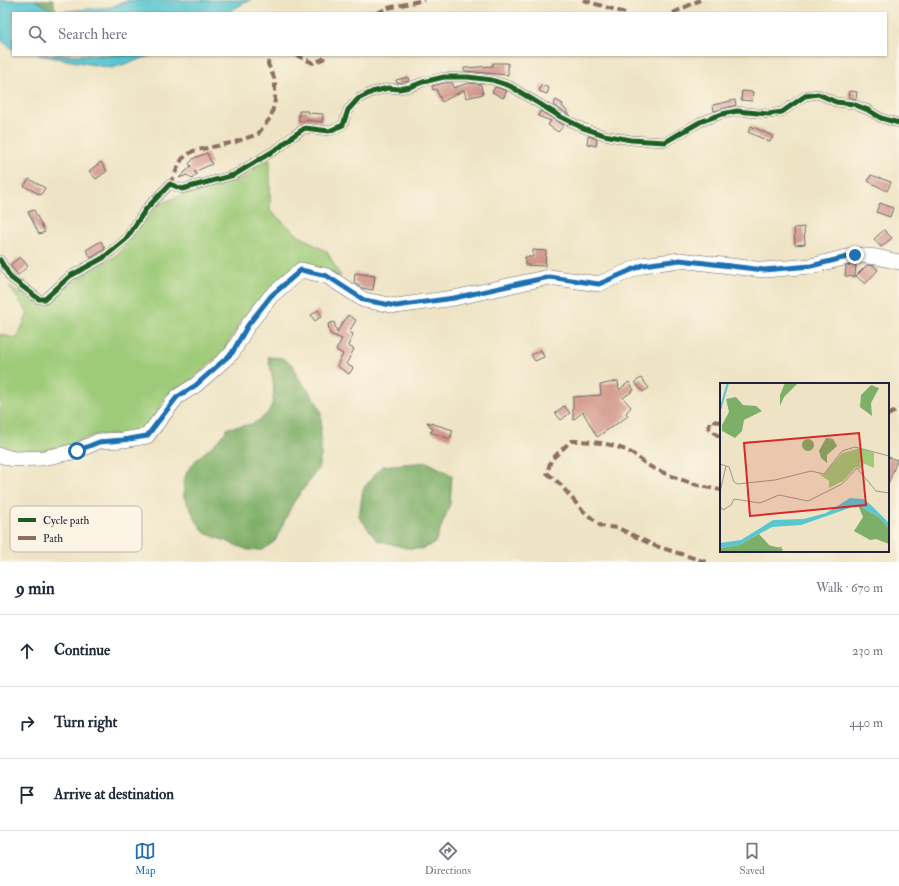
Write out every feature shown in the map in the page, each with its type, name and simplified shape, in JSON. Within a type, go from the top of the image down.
[{"type":"main road","points":[[0,455],[13,459],[43,458],[77,451],[99,442],[147,436],[177,397],[196,385],[232,353],[248,325],[271,296],[301,270],[327,276],[364,300],[396,306],[454,298],[549,277],[599,284],[643,265],[680,260],[764,270],[811,266],[855,255],[877,257],[899,262]]},
{"type":"street","points":[[0,260],[11,278],[40,299],[45,299],[70,276],[103,258],[126,239],[146,209],[170,184],[182,189],[234,175],[280,148],[293,136],[305,128],[329,131],[343,125],[348,110],[358,99],[372,92],[388,88],[399,89],[410,87],[444,77],[468,77],[492,80],[510,86],[561,117],[583,128],[604,135],[631,140],[666,142],[700,122],[722,114],[737,111],[768,114],[782,112],[805,96],[818,94],[836,102],[853,104],[868,110],[881,118],[899,123]]},
{"type":"green space","points":[[35,0],[53,0],[56,12]]},
{"type":"green space","points":[[270,159],[270,211],[298,235],[327,252],[341,277],[311,266],[289,270],[242,319],[224,350],[192,380],[166,395],[150,425],[126,435],[95,435],[59,448],[25,454],[0,449],[0,334],[17,339],[28,313],[9,286],[34,302],[45,301],[58,291],[118,254],[158,205],[183,194],[221,182],[244,179],[257,166]]},
{"type":"green space","points":[[268,357],[282,358],[293,365],[298,377],[315,399],[321,412],[321,456],[318,469],[293,503],[275,541],[263,550],[248,550],[205,533],[197,522],[184,497],[183,482],[188,470],[197,459],[220,439],[228,428],[256,422],[270,409],[274,392]]},
{"type":"green space","points":[[427,462],[452,475],[450,504],[435,543],[421,549],[406,548],[377,540],[359,517],[363,489],[382,466]]},
{"type":"water","points":[[0,0],[35,0],[56,12],[12,12],[12,49],[0,39]]},
{"type":"water","points":[[130,0],[251,0],[230,12],[56,12],[111,7]]},
{"type":"water","points":[[44,56],[150,56],[112,68]]},
{"type":"building","points":[[493,63],[508,63],[508,75],[464,71],[464,68],[493,66]]},
{"type":"building","points":[[408,77],[409,81],[397,83],[396,80]]},
{"type":"building","points":[[453,83],[453,88],[469,83],[481,85],[483,94],[466,98],[464,90],[442,102],[436,89],[433,90],[432,86]]},
{"type":"building","points":[[541,85],[549,88],[547,94],[539,91]]},
{"type":"building","points":[[495,87],[507,91],[503,98],[492,92]]},
{"type":"building","points":[[742,91],[753,92],[752,101],[741,100]]},
{"type":"building","points":[[849,91],[857,92],[856,99],[848,97]]},
{"type":"building","points":[[556,100],[563,104],[562,106],[571,116],[553,105]]},
{"type":"building","points":[[735,100],[736,105],[714,111],[713,105]]},
{"type":"building","points":[[299,111],[323,114],[322,122],[307,120],[299,121]]},
{"type":"building","points":[[540,111],[564,125],[558,132],[548,125],[551,121],[538,116]]},
{"type":"building","points":[[751,126],[773,136],[770,142],[748,132]]},
{"type":"building","points":[[588,136],[597,139],[596,146],[587,144]]},
{"type":"building","points":[[207,153],[212,164],[194,172],[197,174],[192,179],[187,175],[179,178],[191,166],[189,164],[194,158]]},
{"type":"building","points":[[101,162],[107,171],[96,179],[89,171]]},
{"type":"building","points":[[871,175],[891,182],[887,191],[868,181]]},
{"type":"building","points":[[29,179],[45,188],[41,195],[24,186]]},
{"type":"building","points":[[880,203],[893,208],[890,217],[876,212]]},
{"type":"building","points":[[34,210],[45,232],[39,234],[28,212]]},
{"type":"building","points":[[804,227],[805,244],[795,245],[794,228]]},
{"type":"building","points":[[884,230],[892,238],[881,247],[874,239]]},
{"type":"building","points":[[101,241],[105,249],[91,258],[86,250]]},
{"type":"building","points":[[533,250],[546,251],[545,266],[525,265],[525,257],[533,257]]},
{"type":"building","points":[[20,257],[28,266],[18,275],[10,265]]},
{"type":"building","points":[[856,264],[855,277],[845,276],[846,266]]},
{"type":"building","points":[[867,265],[874,266],[878,270],[865,284],[856,276]]},
{"type":"building","points":[[355,273],[375,276],[373,290],[362,288],[354,283]]},
{"type":"building","points":[[318,310],[322,316],[315,321],[311,315]]},
{"type":"building","points":[[348,315],[356,320],[349,332],[353,334],[348,346],[354,349],[346,364],[353,368],[349,374],[337,366],[343,354],[336,350],[342,339],[330,334],[328,324],[334,322],[337,332]]},
{"type":"building","points":[[541,350],[544,357],[535,361],[531,355]]},
{"type":"building","points":[[641,378],[649,388],[643,392],[635,382]]},
{"type":"building","points":[[618,381],[619,390],[629,382],[634,390],[623,398],[631,407],[626,413],[628,416],[597,437],[583,412],[573,420],[573,397],[601,395],[600,385]]},
{"type":"building","points":[[564,406],[570,413],[561,420],[555,413]]},
{"type":"building","points":[[427,422],[453,430],[450,439],[430,432],[433,430]]},
{"type":"building","points":[[889,457],[897,460],[889,482]]},
{"type":"marked path","points":[[379,12],[388,8],[424,0]]},
{"type":"marked path","points":[[583,0],[622,12]]},
{"type":"marked path","points":[[675,12],[700,0]]},
{"type":"marked path","points":[[170,184],[182,159],[193,151],[235,142],[258,134],[271,117],[275,100],[275,80],[268,64],[270,56]]},
{"type":"marked path","points":[[298,56],[313,63],[323,59],[325,56]]},
{"type":"marked path","points":[[889,414],[899,409]]},
{"type":"marked path","points":[[720,422],[710,421],[709,428],[720,437]]},
{"type":"marked path","points":[[706,562],[653,545],[618,528],[601,526],[581,509],[559,483],[547,473],[551,460],[571,441],[593,442],[607,444],[628,451],[651,467],[677,478],[694,484],[720,490]]},
{"type":"cycle path","points":[[0,260],[11,278],[39,299],[45,299],[70,276],[103,258],[126,239],[146,209],[170,184],[182,189],[234,175],[280,147],[305,128],[329,131],[343,125],[348,110],[358,99],[372,92],[388,88],[399,89],[410,87],[444,77],[468,77],[492,80],[510,86],[561,117],[583,128],[604,135],[631,140],[665,142],[700,122],[722,114],[737,111],[768,114],[782,112],[805,96],[818,94],[836,102],[853,104],[868,110],[881,118],[899,123]]},
{"type":"route","points":[[77,451],[99,442],[147,436],[177,397],[196,385],[232,353],[248,325],[271,296],[301,270],[327,276],[364,300],[396,306],[454,298],[549,277],[599,284],[643,265],[680,260],[764,270],[811,266],[855,255]]}]
